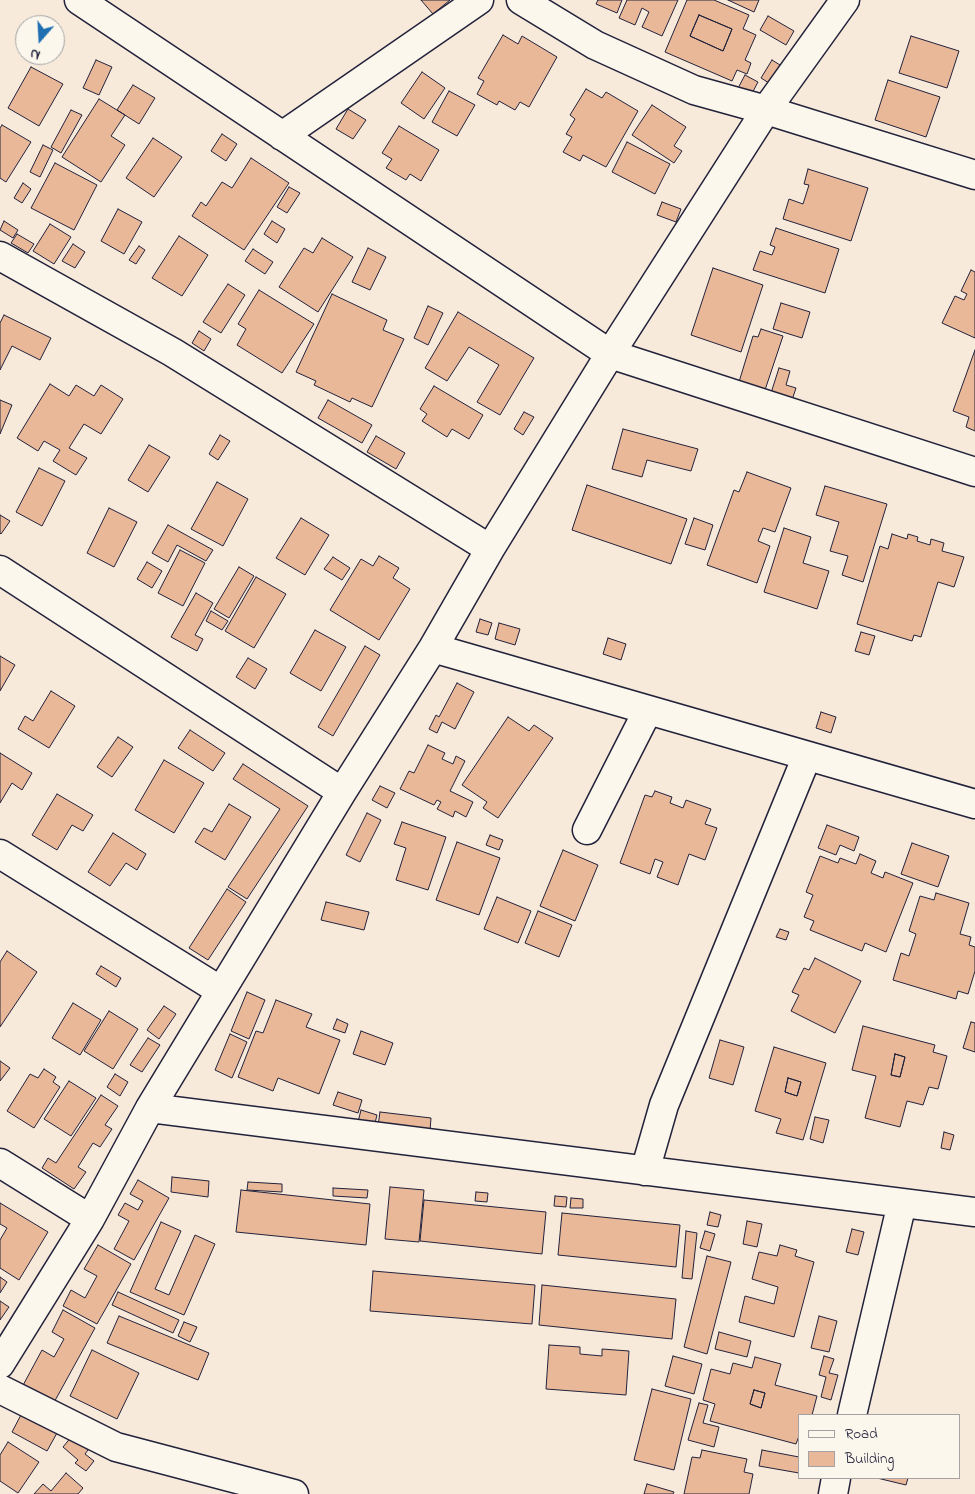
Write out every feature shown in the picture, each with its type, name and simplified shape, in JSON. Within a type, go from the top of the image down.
[{"type":"street","points":[[79,0],[610,354],[975,472]]},
{"type":"street","points":[[282,136],[479,0]]},
{"type":"street","points":[[522,0],[596,45],[694,90],[766,110],[975,175]]},
{"type":"street","points":[[0,1364],[90,1219],[150,1108],[342,792],[433,648],[490,549],[610,354],[766,110],[845,0]]},
{"type":"street","points":[[0,256],[172,352],[490,549]]},
{"type":"street","points":[[0,570],[342,792]]},
{"type":"street","points":[[433,648],[975,804]]},
{"type":"street","points":[[587,830],[648,710]]},
{"type":"street","points":[[645,1170],[664,1105],[806,756]]},
{"type":"street","points":[[0,854],[221,991]]},
{"type":"street","points":[[150,1108],[975,1212]]},
{"type":"street","points":[[0,1162],[90,1219]]},
{"type":"street","points":[[852,1414],[902,1203]]},
{"type":"street","points":[[0,1389],[116,1447],[294,1494]]},
{"type":"street","points":[[832,1494],[836,1479]]},
{"type":"building","points":[[421,0],[450,0],[433,14]]},
{"type":"building","points":[[598,0],[622,0],[617,13],[596,4]]},
{"type":"building","points":[[627,0],[678,0],[662,36],[642,27],[649,12],[642,8],[635,25],[619,18]]},
{"type":"building","points":[[687,0],[714,0],[749,15],[743,29],[756,35],[745,60],[751,63],[747,74],[737,70],[732,81],[665,52]],"holes":[[[699,15],[732,29],[723,51],[690,36]]]},
{"type":"building","points":[[728,0],[759,0],[754,12]]},
{"type":"building","points":[[699,15],[732,29],[723,51],[690,36]]},
{"type":"building","points":[[768,16],[794,31],[786,45],[760,30]]},
{"type":"building","points":[[503,35],[518,44],[522,36],[557,57],[529,107],[520,102],[515,110],[499,101],[497,105],[477,94],[484,81],[478,78]]},
{"type":"building","points":[[911,36],[959,51],[947,88],[899,73]]},
{"type":"building","points":[[96,60],[112,67],[99,95],[83,88]]},
{"type":"building","points":[[772,60],[780,65],[769,83],[761,78]]},
{"type":"building","points":[[31,67],[63,84],[39,126],[8,108]]},
{"type":"building","points":[[422,72],[445,88],[424,119],[401,103]]},
{"type":"building","points":[[745,75],[758,82],[750,97],[737,90]]},
{"type":"building","points":[[888,80],[940,97],[926,137],[875,120]]},
{"type":"building","points":[[133,85],[155,98],[139,124],[117,110]]},
{"type":"building","points":[[586,89],[602,98],[606,92],[638,111],[606,167],[583,155],[580,161],[563,152],[572,137],[566,134],[575,119],[570,115]]},
{"type":"building","points":[[449,91],[475,105],[457,136],[432,122]]},
{"type":"building","points":[[99,99],[125,115],[111,136],[125,145],[101,182],[62,157]]},
{"type":"building","points":[[652,105],[686,127],[674,146],[682,151],[674,163],[632,135]]},
{"type":"building","points":[[348,109],[366,120],[353,139],[336,129]]},
{"type":"building","points":[[71,110],[82,115],[61,153],[51,147]]},
{"type":"building","points":[[2,125],[31,142],[6,182],[0,178],[0,128]]},
{"type":"building","points":[[399,126],[439,150],[421,181],[410,174],[406,180],[386,168],[392,159],[382,153]]},
{"type":"building","points":[[222,134],[237,144],[226,161],[211,151]]},
{"type":"building","points":[[153,138],[182,157],[154,197],[126,178]]},
{"type":"building","points":[[627,142],[670,164],[655,194],[612,172]]},
{"type":"building","points":[[43,145],[53,150],[40,177],[30,172]]},
{"type":"building","points":[[251,158],[289,183],[244,250],[192,216],[201,202],[206,206],[222,182],[232,188]]},
{"type":"building","points":[[55,163],[97,185],[74,230],[31,208]]},
{"type":"building","points":[[808,169],[868,188],[851,241],[783,219],[789,199],[803,204],[809,185],[804,184]]},
{"type":"building","points":[[23,183],[31,189],[22,203],[14,198]]},
{"type":"building","points":[[289,187],[300,193],[287,213],[277,207]]},
{"type":"building","points":[[662,202],[681,209],[676,222],[657,215]]},
{"type":"building","points":[[118,209],[142,222],[124,254],[101,241]]},
{"type":"building","points":[[4,221],[18,230],[13,238],[0,230]]},
{"type":"building","points":[[272,221],[285,229],[277,243],[264,234]]},
{"type":"building","points":[[50,224],[71,237],[54,264],[33,251]]},
{"type":"building","points":[[776,228],[839,249],[825,293],[753,270],[760,251],[772,255],[775,247],[770,245]]},
{"type":"building","points":[[17,234],[34,244],[28,253],[11,243]]},
{"type":"building","points":[[179,236],[208,255],[182,296],[152,278]]},
{"type":"building","points":[[322,238],[353,257],[318,312],[279,287],[304,248],[313,253]]},
{"type":"building","points":[[73,244],[85,252],[75,268],[62,261]]},
{"type":"building","points":[[139,246],[145,250],[136,264],[129,260]]},
{"type":"building","points":[[368,248],[386,257],[370,290],[352,282]]},
{"type":"building","points":[[253,249],[273,262],[265,274],[245,261]]},
{"type":"building","points":[[713,268],[763,285],[741,352],[691,335]]},
{"type":"building","points":[[971,270],[975,272],[975,338],[942,323],[955,296],[964,300],[967,294],[961,291]]},
{"type":"building","points":[[228,284],[245,295],[221,333],[203,322]]},
{"type":"building","points":[[259,290],[314,324],[282,373],[237,345],[246,329],[238,324]]},
{"type":"building","points":[[332,294],[387,320],[383,330],[404,339],[372,407],[352,398],[350,402],[314,385],[316,381],[296,372]]},
{"type":"building","points":[[781,303],[810,312],[802,338],[773,329]]},
{"type":"building","points":[[428,306],[443,313],[428,345],[414,338]]},
{"type":"building","points":[[458,312],[534,358],[500,415],[477,402],[499,365],[469,347],[447,381],[425,368]]},
{"type":"building","points":[[4,315],[51,338],[40,360],[12,346],[0,370],[0,323]]},
{"type":"building","points":[[761,329],[783,336],[765,390],[739,382],[753,336],[758,337]]},
{"type":"building","points":[[199,331],[211,339],[204,351],[192,343]]},
{"type":"building","points":[[975,350],[975,431],[966,427],[969,417],[953,411]]},
{"type":"building","points":[[779,368],[790,371],[786,385],[796,388],[792,400],[771,393]]},
{"type":"building","points":[[50,384],[69,396],[76,385],[94,396],[101,385],[123,399],[101,434],[84,424],[69,448],[87,458],[76,475],[53,461],[60,450],[44,441],[38,451],[17,438]]},
{"type":"building","points":[[434,386],[483,415],[469,439],[452,429],[447,437],[422,421],[427,414],[420,409]]},
{"type":"building","points":[[0,400],[12,405],[0,434]]},
{"type":"building","points":[[328,400],[372,425],[362,443],[318,418]]},
{"type":"building","points":[[524,412],[534,417],[523,435],[514,429]]},
{"type":"building","points":[[623,429],[698,449],[691,471],[647,460],[642,477],[612,469]]},
{"type":"building","points":[[220,435],[230,441],[218,460],[209,454]]},
{"type":"building","points":[[376,436],[405,453],[396,469],[367,452]]},
{"type":"building","points":[[149,445],[170,457],[148,492],[128,480]]},
{"type":"building","points":[[39,468],[65,481],[42,526],[16,512]]},
{"type":"building","points":[[747,472],[791,488],[775,532],[763,528],[758,541],[770,546],[757,583],[707,565],[734,490],[739,492]]},
{"type":"building","points":[[217,482],[248,499],[223,546],[191,529]]},
{"type":"building","points":[[587,485],[687,519],[671,564],[572,530]]},
{"type":"building","points":[[825,486],[887,504],[863,582],[842,575],[848,556],[830,551],[839,522],[816,515]]},
{"type":"building","points":[[109,508],[137,522],[114,567],[87,553]]},
{"type":"building","points":[[0,515],[10,521],[1,534],[0,533]]},
{"type":"building","points":[[301,518],[329,535],[305,575],[276,558]]},
{"type":"building","points":[[694,518],[713,525],[705,550],[685,544]]},
{"type":"building","points":[[168,525],[213,550],[206,561],[177,545],[168,562],[152,553]]},
{"type":"building","points":[[784,528],[811,537],[803,563],[829,571],[817,609],[764,592]]},
{"type":"building","points":[[892,534],[907,539],[908,534],[918,537],[917,541],[930,545],[931,539],[944,543],[942,551],[964,557],[954,587],[938,582],[921,637],[914,635],[912,641],[857,624],[880,546],[888,549]]},
{"type":"building","points":[[180,550],[205,563],[183,606],[158,593]]},
{"type":"building","points":[[379,556],[399,568],[393,578],[410,589],[379,640],[330,610],[361,559],[373,566]]},
{"type":"building","points":[[333,557],[350,568],[342,580],[324,569]]},
{"type":"building","points":[[147,562],[162,571],[152,588],[137,579]]},
{"type":"building","points":[[239,567],[254,576],[229,618],[214,609]]},
{"type":"building","points":[[256,577],[286,594],[254,648],[225,631]]},
{"type":"building","points":[[196,593],[213,603],[195,635],[203,639],[197,651],[171,637]]},
{"type":"building","points":[[211,611],[228,621],[222,630],[206,621]]},
{"type":"building","points":[[480,619],[492,623],[488,635],[476,632]]},
{"type":"building","points":[[499,623],[520,629],[515,645],[495,639]]},
{"type":"building","points":[[315,630],[346,647],[321,691],[290,673]]},
{"type":"building","points":[[861,632],[875,636],[869,655],[855,651]]},
{"type":"building","points":[[608,638],[626,644],[621,660],[603,654]]},
{"type":"building","points":[[365,646],[380,655],[333,736],[318,727]]},
{"type":"building","points":[[0,656],[15,665],[0,691]]},
{"type":"building","points":[[248,658],[267,669],[255,689],[236,677]]},
{"type":"building","points":[[457,683],[474,692],[455,729],[442,722],[437,733],[429,729],[436,715],[439,717]]},
{"type":"building","points":[[51,691],[75,706],[49,748],[18,729],[25,716],[33,721]]},
{"type":"building","points":[[821,712],[836,717],[831,733],[816,728]]},
{"type":"building","points":[[508,717],[529,731],[534,725],[553,738],[498,818],[483,808],[487,802],[462,785]]},
{"type":"building","points":[[190,730],[225,753],[213,771],[178,748]]},
{"type":"building","points":[[118,737],[133,747],[112,777],[97,767]]},
{"type":"building","points":[[428,745],[445,753],[442,759],[453,764],[456,756],[465,761],[450,791],[473,802],[466,817],[455,811],[453,817],[437,809],[441,802],[437,800],[434,805],[400,789],[409,771],[414,773]]},
{"type":"building","points":[[0,753],[32,773],[22,790],[12,783],[0,803]]},
{"type":"building","points":[[164,760],[204,783],[174,833],[135,810]]},
{"type":"building","points":[[243,764],[308,806],[247,899],[228,887],[280,809],[233,779]]},
{"type":"building","points":[[380,786],[395,793],[387,808],[372,800]]},
{"type":"building","points":[[655,791],[672,797],[670,803],[683,808],[686,800],[711,809],[705,824],[717,828],[705,860],[689,854],[678,885],[657,877],[663,862],[655,859],[650,874],[620,863],[645,795],[652,797]]},
{"type":"building","points":[[57,794],[93,815],[83,831],[72,825],[57,850],[32,835]]},
{"type":"building","points":[[229,804],[251,817],[225,860],[195,842],[204,828],[212,832]]},
{"type":"building","points":[[367,813],[381,820],[360,862],[346,855]]},
{"type":"building","points":[[402,822],[446,837],[428,890],[396,880],[406,848],[394,844]]},
{"type":"building","points":[[827,825],[859,837],[854,851],[840,845],[836,855],[818,848]]},
{"type":"building","points":[[113,833],[146,854],[137,870],[126,863],[110,886],[88,872]]},
{"type":"building","points":[[490,835],[503,840],[499,850],[486,845]]},
{"type":"building","points":[[457,842],[500,858],[479,915],[436,900]]},
{"type":"building","points":[[912,843],[949,856],[938,887],[901,874]]},
{"type":"building","points":[[563,850],[598,865],[575,921],[540,906]]},
{"type":"building","points":[[860,854],[876,861],[871,873],[883,878],[885,872],[913,883],[886,952],[865,943],[862,951],[810,930],[814,921],[804,917],[813,895],[806,892],[820,856],[838,863],[840,858],[856,864]]},
{"type":"building","points":[[227,889],[246,902],[208,960],[189,948]]},
{"type":"building","points":[[936,893],[969,903],[960,934],[971,937],[969,945],[975,947],[975,971],[968,994],[958,991],[956,999],[893,980],[901,953],[909,956],[916,934],[909,931],[920,896],[934,900]]},
{"type":"building","points":[[497,897],[531,911],[518,943],[484,929]]},
{"type":"building","points":[[326,902],[369,912],[364,930],[321,920]]},
{"type":"building","points":[[538,911],[572,925],[559,957],[525,943]]},
{"type":"building","points":[[780,929],[789,932],[786,940],[776,937]]},
{"type":"building","points":[[7,951],[37,972],[0,1027],[0,962]]},
{"type":"building","points":[[815,958],[861,981],[835,1033],[791,1011],[799,995],[792,992],[804,968],[809,970]]},
{"type":"building","points":[[101,966],[121,978],[116,987],[96,974]]},
{"type":"building","points":[[247,992],[265,1000],[249,1039],[231,1031]]},
{"type":"building","points":[[276,1000],[312,1014],[306,1027],[340,1040],[319,1094],[278,1078],[273,1091],[238,1077],[256,1031],[263,1033]]},
{"type":"building","points":[[73,1003],[101,1020],[80,1055],[52,1038]]},
{"type":"building","points":[[164,1006],[176,1014],[159,1039],[147,1030]]},
{"type":"building","points":[[109,1011],[138,1029],[113,1069],[84,1051]]},
{"type":"building","points":[[337,1019],[348,1024],[345,1033],[333,1029]]},
{"type":"building","points":[[971,1022],[975,1023],[975,1052],[963,1048]]},
{"type":"building","points":[[863,1026],[935,1045],[933,1052],[947,1056],[938,1089],[929,1087],[923,1105],[907,1101],[900,1127],[865,1118],[876,1076],[852,1070]],"holes":[[[895,1054],[905,1057],[900,1077],[891,1075]]]},
{"type":"building","points":[[361,1031],[393,1043],[385,1065],[353,1054]]},
{"type":"building","points":[[230,1034],[247,1042],[232,1078],[215,1070]]},
{"type":"building","points":[[148,1038],[160,1045],[142,1072],[130,1065]]},
{"type":"building","points":[[720,1040],[744,1047],[733,1085],[709,1078]]},
{"type":"building","points":[[774,1047],[826,1063],[803,1140],[776,1133],[781,1119],[755,1111]],"holes":[[[788,1078],[801,1082],[797,1096],[785,1092]]]},
{"type":"building","points":[[895,1054],[905,1057],[900,1077],[891,1075]]},
{"type":"building","points":[[0,1061],[10,1068],[0,1081]]},
{"type":"building","points":[[44,1069],[56,1077],[53,1082],[60,1087],[34,1128],[7,1111],[30,1074],[38,1078]]},
{"type":"building","points":[[115,1074],[128,1082],[120,1096],[107,1087]]},
{"type":"building","points":[[788,1078],[801,1082],[797,1096],[785,1092]]},
{"type":"building","points":[[69,1081],[96,1098],[71,1136],[44,1119]]},
{"type":"building","points":[[338,1092],[362,1100],[358,1113],[333,1105]]},
{"type":"building","points":[[101,1095],[118,1106],[105,1125],[112,1129],[100,1147],[93,1143],[78,1167],[86,1172],[74,1189],[42,1168],[48,1158],[56,1163]]},
{"type":"building","points":[[361,1110],[377,1115],[374,1127],[358,1122]]},
{"type":"building","points":[[380,1112],[431,1118],[430,1131],[378,1126]]},
{"type":"building","points":[[815,1117],[829,1120],[823,1143],[810,1139]]},
{"type":"building","points":[[944,1132],[954,1135],[950,1150],[941,1148]]},
{"type":"building","points":[[172,1177],[209,1181],[208,1197],[171,1192]]},
{"type":"building","points":[[138,1180],[169,1198],[134,1260],[114,1249],[129,1221],[118,1215],[125,1203],[138,1210],[143,1201],[130,1194]]},
{"type":"building","points":[[248,1182],[282,1184],[282,1192],[247,1190]]},
{"type":"building","points":[[390,1187],[424,1190],[419,1242],[385,1239]]},
{"type":"building","points":[[333,1188],[368,1190],[367,1198],[333,1196]]},
{"type":"building","points":[[241,1190],[370,1204],[366,1245],[236,1232]]},
{"type":"building","points":[[476,1192],[488,1193],[487,1202],[475,1201]]},
{"type":"building","points":[[555,1196],[567,1197],[566,1207],[554,1206]]},
{"type":"building","points":[[571,1198],[583,1199],[583,1208],[570,1208]]},
{"type":"building","points":[[424,1200],[546,1212],[542,1254],[420,1241]]},
{"type":"building","points":[[0,1203],[48,1232],[19,1280],[0,1268],[0,1240],[7,1228],[0,1224]]},
{"type":"building","points":[[710,1212],[721,1215],[718,1227],[707,1225]]},
{"type":"building","points":[[562,1213],[680,1225],[676,1267],[558,1255]]},
{"type":"building","points":[[747,1221],[762,1224],[757,1247],[743,1244]]},
{"type":"building","points":[[161,1222],[181,1231],[155,1289],[169,1295],[195,1235],[215,1244],[184,1315],[130,1292]]},
{"type":"building","points":[[852,1229],[864,1232],[858,1255],[846,1252]]},
{"type":"building","points":[[686,1231],[697,1233],[692,1279],[682,1278]]},
{"type":"building","points":[[705,1231],[715,1234],[710,1251],[700,1248]]},
{"type":"building","points":[[98,1245],[131,1264],[97,1324],[63,1306],[71,1290],[85,1298],[97,1276],[84,1269]]},
{"type":"building","points":[[780,1245],[797,1250],[795,1256],[814,1262],[794,1337],[739,1322],[745,1296],[774,1304],[778,1287],[752,1279],[759,1252],[777,1256]]},
{"type":"building","points":[[707,1256],[731,1262],[707,1354],[684,1347]]},
{"type":"building","points":[[373,1271],[535,1285],[532,1324],[370,1311]]},
{"type":"building","points":[[0,1277],[7,1282],[0,1293]]},
{"type":"building","points":[[542,1285],[676,1299],[672,1339],[539,1325]]},
{"type":"building","points":[[118,1292],[179,1320],[173,1333],[112,1305]]},
{"type":"building","points":[[0,1301],[9,1307],[0,1320]]},
{"type":"building","points":[[63,1310],[95,1328],[52,1406],[21,1389],[42,1350],[54,1357],[64,1339],[52,1332]]},
{"type":"building","points":[[119,1316],[209,1353],[198,1380],[107,1343]]},
{"type":"building","points":[[819,1316],[837,1321],[829,1352],[811,1348]]},
{"type":"building","points":[[184,1322],[197,1327],[190,1342],[178,1336]]},
{"type":"building","points":[[719,1332],[751,1341],[747,1357],[715,1349]]},
{"type":"building","points":[[549,1345],[580,1347],[580,1354],[602,1356],[602,1349],[629,1351],[626,1395],[546,1389]]},
{"type":"building","points":[[92,1350],[139,1373],[117,1419],[70,1396]]},
{"type":"building","points":[[673,1356],[702,1364],[694,1394],[665,1386]]},
{"type":"building","points":[[824,1356],[834,1359],[829,1373],[838,1375],[831,1400],[821,1397],[826,1377],[819,1375]]},
{"type":"building","points":[[755,1357],[781,1364],[775,1385],[817,1396],[812,1414],[798,1414],[798,1439],[796,1444],[710,1421],[715,1404],[703,1400],[711,1369],[730,1374],[733,1363],[752,1368]],"holes":[[[754,1390],[765,1393],[761,1408],[750,1404]]]},
{"type":"building","points":[[652,1389],[691,1399],[674,1470],[634,1460]]},
{"type":"building","points":[[754,1390],[765,1393],[761,1408],[750,1404]]},
{"type":"building","points":[[699,1403],[708,1405],[703,1423],[719,1427],[714,1447],[688,1440]]},
{"type":"building","points":[[22,1413],[57,1433],[47,1451],[12,1432]]},
{"type":"building","points":[[72,1436],[88,1450],[85,1454],[94,1461],[86,1471],[75,1463],[78,1460],[63,1447]]},
{"type":"building","points":[[8,1442],[39,1462],[18,1493],[0,1481],[0,1455]]},
{"type":"building","points":[[702,1450],[747,1459],[744,1472],[753,1474],[749,1494],[684,1494],[692,1457],[700,1458]]},
{"type":"building","points":[[762,1450],[798,1457],[798,1473],[759,1466]]},
{"type":"building","points":[[66,1473],[83,1488],[78,1494],[34,1494],[43,1484],[51,1491]]},
{"type":"building","points":[[881,1479],[908,1479],[906,1485]]},
{"type":"building","points":[[647,1484],[674,1492],[673,1494],[644,1494]]}]
